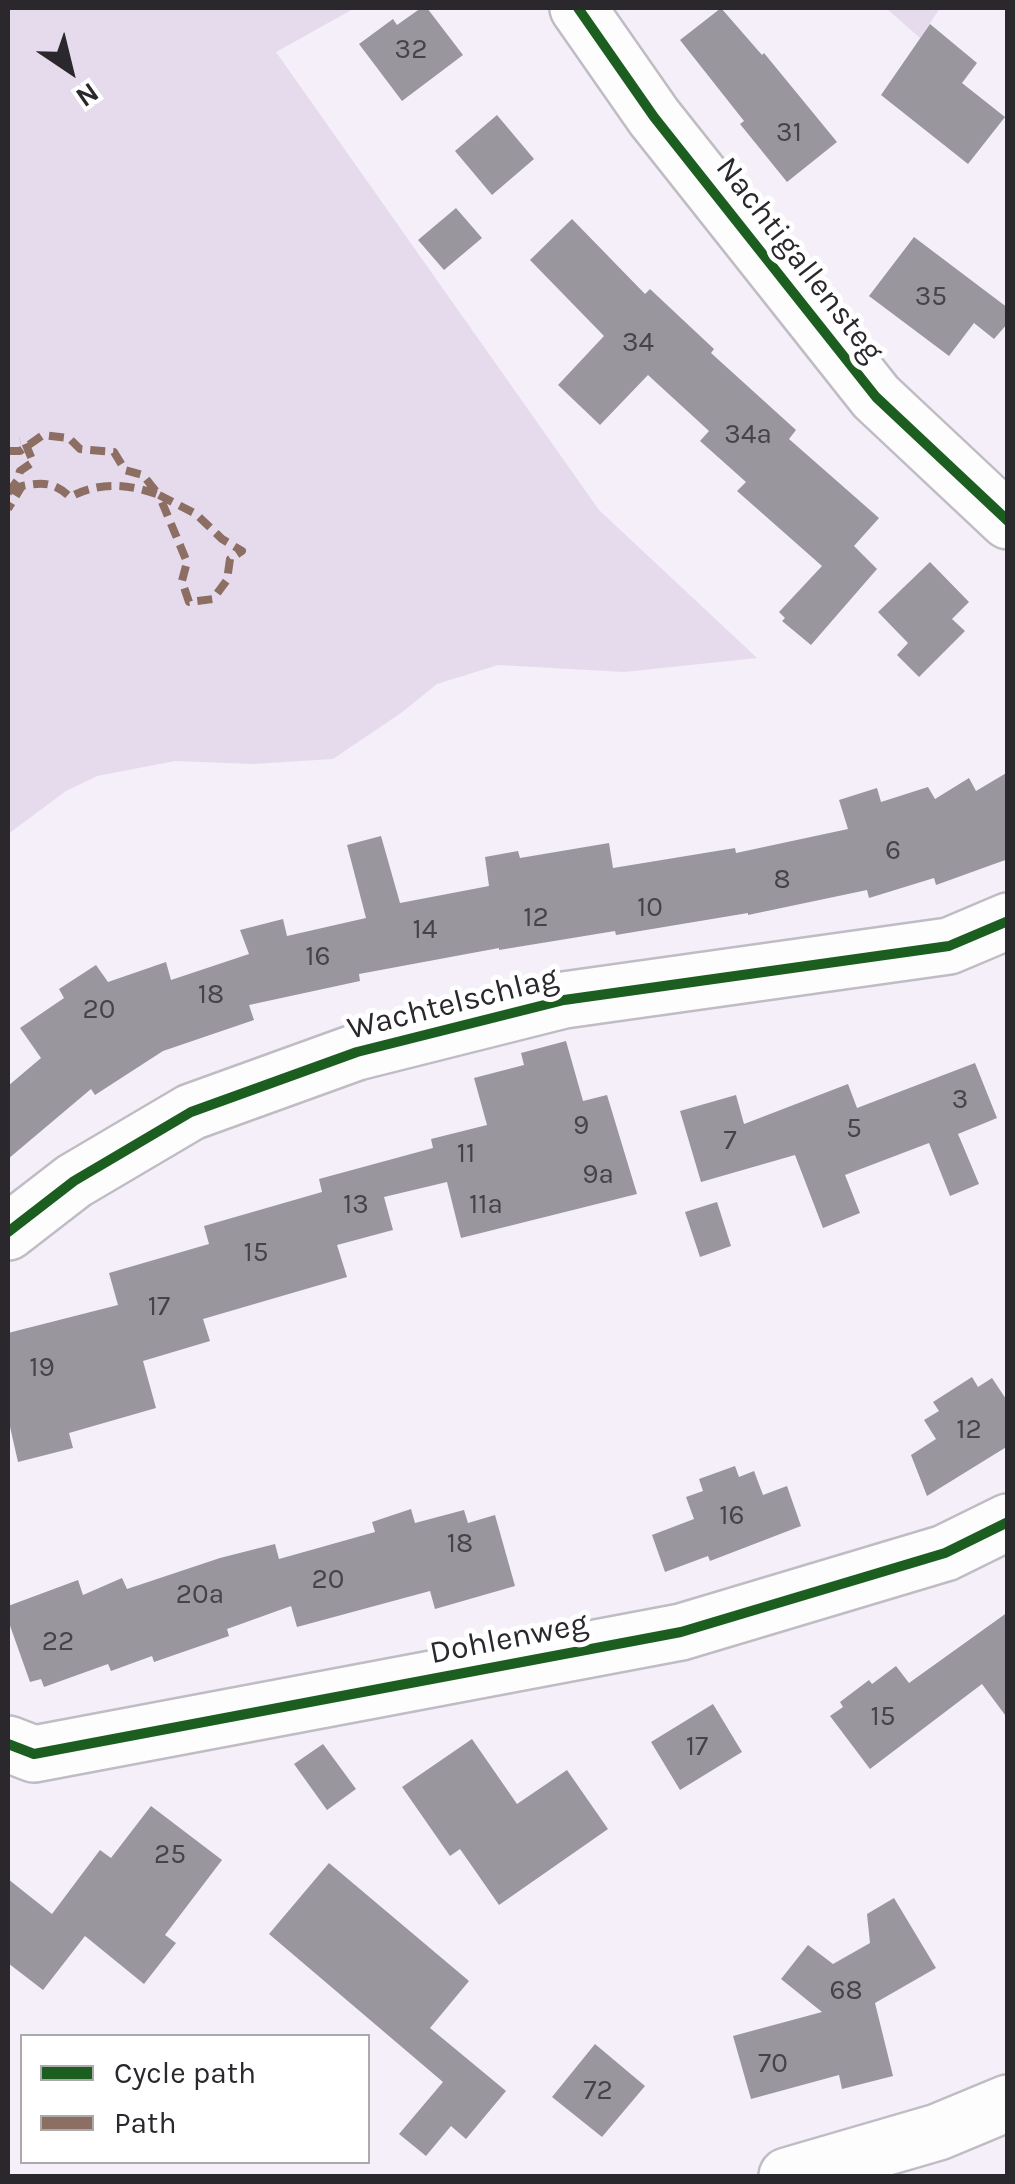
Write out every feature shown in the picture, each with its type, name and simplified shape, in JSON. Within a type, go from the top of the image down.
[{"type":"street","name":"Nachtigallensteg","points":[[578,8],[654,117],[876,397],[1008,521]]},
{"type":"street","name":"Wachtelschlag","points":[[8,1232],[74,1181],[191,1112],[357,1052],[564,1000],[949,946],[1008,921]]},
{"type":"street","name":"Dohlenweg","points":[[8,1744],[34,1754],[681,1632],[944,1554],[1008,1522]]},
{"type":"street","points":[[787,2176],[938,2132],[1008,2103]]},
{"type":"shaded area","points":[[8,8],[355,8],[276,52],[599,510],[757,658],[624,672],[498,665],[437,684],[333,759],[253,764],[175,761],[97,776],[66,791],[8,834]]},
{"type":"shaded area","points":[[886,8],[940,8],[920,38]]},
{"type":"building","points":[[427,8],[463,55],[402,101],[359,44],[393,19],[397,25]]},
{"type":"building","points":[[721,8],[764,53],[837,142],[787,182],[680,40]]},
{"type":"building","points":[[930,24],[977,63],[962,83],[1005,117],[968,164],[881,95]]},
{"type":"building","points":[[497,115],[534,159],[492,195],[455,151]]},
{"type":"building","points":[[456,208],[482,238],[444,270],[418,240]]},
{"type":"building","points":[[572,219],[645,294],[650,289],[714,349],[711,353],[796,430],[789,439],[879,518],[854,546],[877,569],[811,645],[782,621],[785,618],[779,612],[822,566],[737,491],[746,482],[700,441],[709,431],[648,375],[600,425],[558,385],[604,336],[530,260]]},
{"type":"building","points":[[914,237],[1008,308],[1008,323],[994,339],[974,323],[949,356],[869,296]]},
{"type":"building","points":[[930,562],[969,602],[952,619],[965,631],[919,677],[897,655],[908,643],[878,612]]},
{"type":"building","points":[[1008,772],[1008,859],[936,885],[934,878],[869,898],[867,890],[748,915],[499,948],[359,974],[360,981],[249,1005],[254,1020],[163,1051],[95,1095],[91,1089],[8,1159],[8,1086],[41,1058],[20,1028],[64,998],[59,989],[96,965],[108,982],[166,962],[171,980],[249,954],[240,930],[283,919],[287,936],[366,918],[347,845],[381,836],[400,903],[489,886],[485,857],[518,851],[520,858],[609,843],[613,868],[735,848],[736,853],[848,829],[839,800],[877,788],[881,802],[928,787],[935,799],[969,778],[976,791]]},
{"type":"building","points":[[566,1041],[583,1101],[607,1095],[637,1194],[461,1238],[447,1182],[384,1197],[393,1230],[337,1245],[347,1277],[203,1319],[210,1341],[143,1361],[156,1408],[69,1433],[73,1448],[18,1462],[8,1418],[8,1333],[118,1305],[109,1273],[209,1244],[204,1226],[322,1192],[319,1179],[433,1148],[431,1139],[487,1125],[474,1078],[524,1065],[521,1053]]},
{"type":"building","points":[[975,1063],[997,1118],[958,1134],[979,1184],[950,1196],[929,1143],[845,1175],[860,1213],[823,1228],[795,1155],[701,1182],[680,1111],[736,1095],[744,1124],[848,1084],[857,1108]]},
{"type":"building","points":[[717,1202],[731,1246],[700,1257],[685,1212]]},
{"type":"building","points":[[972,1377],[978,1387],[992,1378],[1008,1402],[1008,1446],[927,1496],[911,1455],[936,1439],[924,1420],[939,1411],[933,1402]]},
{"type":"building","points":[[735,1466],[739,1477],[754,1471],[763,1495],[787,1486],[801,1526],[710,1561],[708,1556],[665,1572],[652,1535],[694,1519],[686,1497],[703,1491],[699,1479]]},
{"type":"building","points":[[411,1509],[415,1523],[464,1510],[468,1523],[495,1515],[515,1586],[435,1609],[430,1591],[297,1627],[291,1606],[227,1629],[229,1636],[154,1662],[152,1656],[111,1671],[108,1664],[44,1687],[41,1679],[30,1682],[8,1620],[8,1606],[78,1580],[83,1595],[122,1578],[127,1589],[275,1544],[279,1559],[375,1532],[372,1522]]},
{"type":"building","points":[[1008,1612],[1008,1719],[982,1684],[870,1769],[830,1716],[843,1707],[840,1702],[896,1666],[909,1683]]},
{"type":"building","points":[[713,1704],[742,1752],[680,1790],[651,1742]]},
{"type":"building","points":[[472,1739],[517,1804],[567,1770],[608,1829],[499,1905],[460,1849],[450,1856],[402,1787]]},
{"type":"building","points":[[323,1744],[356,1789],[327,1810],[294,1764]]},
{"type":"building","points":[[151,1806],[222,1860],[165,1935],[176,1943],[144,1984],[85,1936],[43,1990],[8,1963],[8,1879],[52,1914],[100,1850],[111,1858]]},
{"type":"building","points":[[329,1863],[469,1981],[430,2028],[506,2091],[466,2139],[451,2126],[426,2156],[399,2134],[443,2082],[269,1934]]},
{"type":"building","points":[[894,1898],[936,1968],[875,2003],[893,2076],[842,2089],[839,2075],[751,2099],[733,2036],[822,2012],[781,1979],[808,1945],[833,1964],[870,1943],[867,1914]]},
{"type":"building","points":[[595,2044],[645,2086],[602,2137],[552,2097]]},
{"type":"marked path","points":[[8,451],[20,451],[43,435],[69,438],[80,449],[114,452],[125,470],[143,475],[159,495],[114,486],[92,488],[70,497],[48,484],[36,484],[22,486],[8,509]]},
{"type":"marked path","points":[[8,493],[20,471],[33,462],[24,440],[20,441]]},
{"type":"marked path","points":[[159,495],[196,514],[222,539],[242,551],[230,559],[227,580],[213,599],[189,602],[182,581],[187,562],[159,495]]},
{"type":"cycle path","points":[[578,8],[654,117],[876,397],[1008,521]]},
{"type":"cycle path","points":[[8,1232],[74,1181],[191,1112],[357,1052],[564,1000],[949,946],[1008,921]]},
{"type":"cycle path","points":[[8,1744],[34,1754],[681,1632],[945,1553],[1008,1522]]}]
